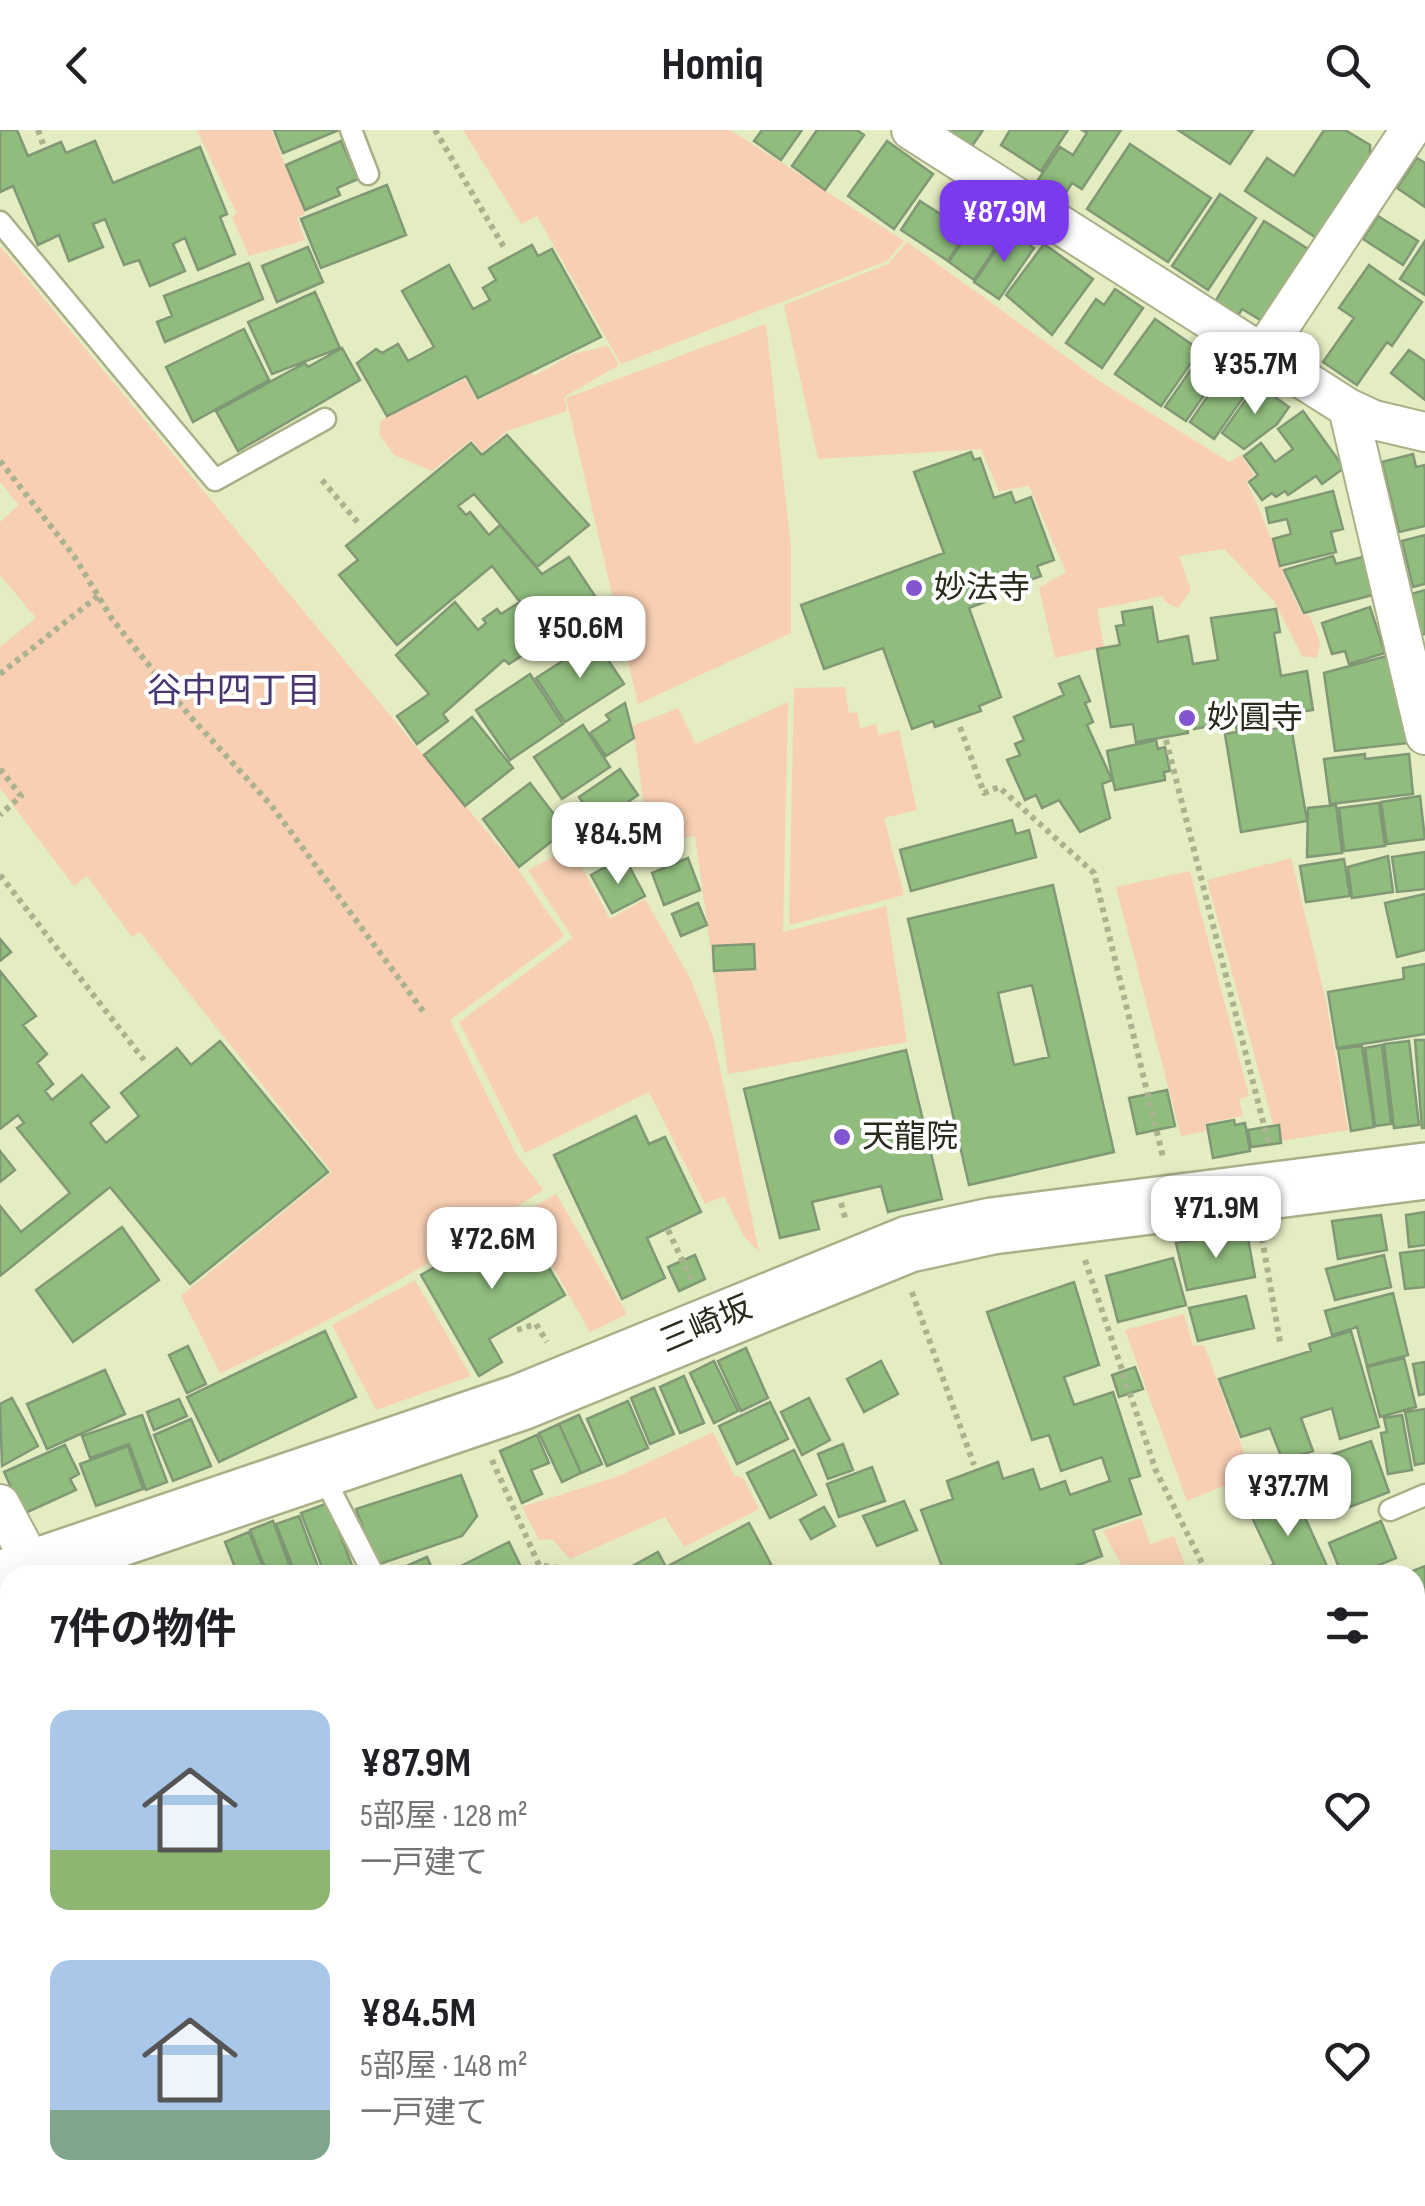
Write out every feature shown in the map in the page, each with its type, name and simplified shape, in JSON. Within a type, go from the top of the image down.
[{"type":"main road","name":"三崎坂","points":[[40,1565],[474,1419],[897,1248],[992,1226],[1425,1171]]},
{"type":"street","points":[[911,130],[1348,408],[1374,420],[1425,432]]},
{"type":"street","points":[[1263,352],[1396,135]]},
{"type":"street","points":[[1348,408],[1425,734]]},
{"type":"street","points":[[0,1504],[14,1565]]},
{"type":"lane","points":[[351,130],[368,174]]},
{"type":"lane","points":[[0,222],[214,480],[325,420]]},
{"type":"lane","points":[[320,1470],[369,1565]]},
{"type":"lane","points":[[1390,1510],[1425,1495]]},
{"type":"path","points":[[38,130],[43,144]]},
{"type":"path","points":[[435,130],[504,248]]},
{"type":"path","points":[[0,462],[74,556],[98,596],[188,714],[270,805],[423,1011]]},
{"type":"path","points":[[322,480],[360,525]]},
{"type":"path","points":[[0,674],[98,596]]},
{"type":"path","points":[[960,727],[984,793],[999,787],[1094,873],[1163,1159]]},
{"type":"path","points":[[1166,740],[1273,1160]]},
{"type":"path","points":[[0,769],[20,796],[0,815]]},
{"type":"path","points":[[0,875],[144,1060]]},
{"type":"path","points":[[1071,1217],[1156,1472],[1203,1565]]},
{"type":"path","points":[[668,1230],[711,1323]]},
{"type":"path","points":[[1262,1234],[1280,1342]]},
{"type":"path","points":[[897,1248],[974,1464]]},
{"type":"path","points":[[517,1330],[536,1324],[551,1348]]},
{"type":"path","points":[[474,1419],[539,1565]]},
{"type":"shaded area","points":[[197,130],[271,130],[305,214],[297,218],[305,240],[249,256],[232,217],[237,214]]},
{"type":"shaded area","points":[[463,130],[730,130],[904,241],[887,261],[621,364],[537,216],[521,224]]},
{"type":"shaded area","points":[[907,242],[1101,382],[1229,462],[1241,455],[1254,475],[1246,482],[1287,581],[1302,614],[1310,616],[1320,642],[1317,658],[1302,656],[1274,601],[1224,549],[1179,556],[1191,590],[1178,608],[1165,602],[1163,596],[1097,609],[1104,647],[1055,658],[1039,588],[1066,572],[1029,486],[999,491],[981,449],[818,459],[784,305],[888,264]]},
{"type":"shaded area","points":[[0,246],[517,868],[564,936],[450,1020],[516,1154],[543,1190],[385,1288],[220,1373],[181,1296],[332,1172],[140,932],[132,937],[87,876],[74,886],[0,788],[0,647],[36,618],[0,575],[0,522],[19,505],[0,482]]},
{"type":"shaded area","points":[[766,324],[791,547],[791,633],[638,704],[566,398]]},
{"type":"shaded area","points":[[608,346],[619,365],[564,397],[567,411],[507,431],[482,452],[471,440],[432,471],[394,455],[379,434],[381,420],[465,379],[478,401],[530,371],[534,376],[573,354]]},
{"type":"shaded area","points":[[845,687],[849,713],[857,712],[860,728],[876,724],[878,735],[899,730],[917,810],[884,818],[904,895],[789,925],[794,688]]},
{"type":"shaded area","points":[[788,702],[783,932],[886,906],[907,1042],[728,1074],[695,836],[649,842],[633,726],[678,708],[696,744]]},
{"type":"shaded area","points":[[571,847],[610,919],[645,899],[690,978],[713,1036],[759,1252],[744,1236],[724,1196],[705,1204],[649,1092],[525,1153],[459,1022],[573,938],[528,870]]},
{"type":"shaded area","points":[[1291,858],[1326,1001],[1348,1130],[1282,1141],[1279,1124],[1273,1124],[1207,880]]},
{"type":"shaded area","points":[[1190,871],[1249,1096],[1239,1099],[1243,1116],[1205,1123],[1206,1131],[1181,1136],[1116,887]]},
{"type":"shaded area","points":[[556,1194],[627,1314],[590,1332],[536,1237],[527,1241],[514,1219]]},
{"type":"shaded area","points":[[415,1280],[471,1376],[376,1410],[332,1325]]},
{"type":"shaded area","points":[[1184,1314],[1193,1346],[1204,1345],[1252,1474],[1187,1501],[1125,1330]]},
{"type":"shaded area","points":[[713,1432],[734,1475],[743,1478],[759,1509],[684,1547],[665,1517],[570,1559],[552,1539],[539,1540],[522,1507],[619,1476]]},
{"type":"shaded area","points":[[1141,1518],[1150,1544],[1174,1536],[1185,1565],[1122,1565],[1103,1531]]},
{"type":"building","points":[[0,130],[17,130],[28,156],[61,142],[66,153],[95,141],[113,183],[200,147],[227,214],[220,217],[235,254],[198,270],[185,238],[173,244],[185,271],[150,286],[139,260],[124,265],[105,219],[93,224],[103,247],[69,261],[59,235],[38,245],[13,186],[0,192]]},
{"type":"building","points":[[274,130],[339,130],[283,153]]},
{"type":"building","points":[[762,130],[802,130],[781,160],[754,141]]},
{"type":"building","points":[[817,130],[857,130],[864,135],[825,190],[792,166]]},
{"type":"building","points":[[947,130],[983,130],[972,146]]},
{"type":"building","points":[[1010,130],[1068,130],[1041,171],[1001,145]]},
{"type":"building","points":[[1082,130],[1121,130],[1082,189],[1072,183],[1063,197],[1038,180],[1060,147],[1073,155],[1087,133]]},
{"type":"building","points":[[1178,130],[1253,130],[1230,164]]},
{"type":"building","points":[[1324,130],[1345,130],[1370,145],[1370,160],[1318,239],[1245,191],[1267,158],[1294,176]]},
{"type":"building","points":[[341,141],[358,179],[337,188],[340,195],[305,210],[286,165]]},
{"type":"building","points":[[887,141],[933,174],[894,229],[848,196]]},
{"type":"building","points":[[1130,144],[1211,198],[1168,262],[1087,209]]},
{"type":"building","points":[[1417,158],[1425,163],[1425,207],[1397,188]]},
{"type":"building","points":[[387,185],[406,235],[321,268],[301,219]]},
{"type":"building","points":[[1220,194],[1256,218],[1208,290],[1172,266]]},
{"type":"building","points":[[964,197],[982,209],[948,261],[901,230],[920,201],[950,220]]},
{"type":"building","points":[[1378,216],[1418,241],[1403,265],[1363,239]]},
{"type":"building","points":[[978,218],[987,225],[991,220],[1007,230],[974,280],[949,262]]},
{"type":"building","points":[[1264,221],[1308,249],[1262,321],[1242,309],[1236,319],[1213,305]]},
{"type":"building","points":[[1009,232],[1034,248],[999,299],[974,282]]},
{"type":"building","points":[[1425,241],[1425,295],[1400,279]]},
{"type":"building","points":[[1044,244],[1093,279],[1052,335],[1006,295]]},
{"type":"building","points":[[532,245],[538,256],[552,249],[601,337],[478,398],[466,376],[387,416],[357,363],[376,349],[382,353],[398,344],[408,361],[434,347],[402,291],[449,265],[473,309],[490,300],[483,288],[496,280],[489,268]]},
{"type":"building","points":[[308,247],[323,282],[277,302],[262,266]]},
{"type":"building","points":[[249,263],[263,299],[165,342],[157,322],[172,316],[164,296]]},
{"type":"building","points":[[1369,265],[1422,302],[1392,346],[1387,342],[1357,385],[1323,362],[1354,318],[1339,308]]},
{"type":"building","points":[[1115,289],[1143,308],[1102,368],[1066,343],[1096,299],[1104,305]]},
{"type":"building","points":[[315,292],[340,348],[272,374],[248,322]]},
{"type":"building","points":[[1155,319],[1200,350],[1161,406],[1115,374]]},
{"type":"building","points":[[244,329],[269,380],[193,422],[166,367]]},
{"type":"building","points":[[342,348],[360,380],[238,451],[216,411],[305,363],[308,367]]},
{"type":"building","points":[[1206,348],[1227,362],[1186,421],[1165,407]]},
{"type":"building","points":[[1409,350],[1425,361],[1425,400],[1391,373]]},
{"type":"building","points":[[1229,365],[1254,382],[1214,439],[1190,422]]},
{"type":"building","points":[[1257,384],[1289,407],[1277,424],[1244,449],[1222,433]]},
{"type":"building","points":[[1303,411],[1344,468],[1322,484],[1316,476],[1288,495],[1285,491],[1276,497],[1272,493],[1262,500],[1249,482],[1258,475],[1244,456],[1261,443],[1275,462],[1293,449],[1278,429]]},
{"type":"building","points":[[507,435],[589,525],[537,567],[474,494],[458,506],[466,515],[470,512],[489,535],[500,525],[542,574],[569,557],[599,602],[527,647],[529,651],[509,664],[504,660],[443,714],[448,721],[417,744],[397,716],[429,694],[396,655],[455,602],[478,630],[486,623],[483,619],[497,609],[501,614],[520,602],[492,566],[397,645],[339,575],[358,560],[346,546],[471,443],[482,455]]},
{"type":"building","name":"妙法寺","points":[[971,452],[974,460],[980,458],[994,498],[1011,492],[1015,503],[1031,497],[1054,560],[1037,566],[1041,576],[1000,591],[996,578],[978,584],[985,602],[969,608],[1001,697],[979,706],[981,711],[935,727],[933,721],[912,729],[883,648],[824,669],[801,605],[944,553],[914,472]]},
{"type":"building","points":[[1413,454],[1416,467],[1425,465],[1425,526],[1399,532],[1382,462]]},
{"type":"building","points":[[1333,491],[1343,529],[1331,532],[1336,552],[1280,566],[1273,539],[1291,534],[1287,519],[1269,523],[1266,508]]},
{"type":"building","points":[[1425,535],[1425,584],[1413,587],[1402,541]]},
{"type":"building","points":[[1333,556],[1336,564],[1366,556],[1376,594],[1304,613],[1284,570]]},
{"type":"building","points":[[1425,590],[1425,634],[1421,635],[1411,594]]},
{"type":"building","name":"妙圓寺","points":[[1152,607],[1158,642],[1188,636],[1193,664],[1218,660],[1211,618],[1276,609],[1280,632],[1274,633],[1281,676],[1307,671],[1313,710],[1279,715],[1278,709],[1264,712],[1268,730],[1291,726],[1307,821],[1241,832],[1225,734],[1237,732],[1235,721],[1194,729],[1192,721],[1186,722],[1188,733],[1136,742],[1133,724],[1111,727],[1097,649],[1120,645],[1116,626],[1124,625],[1122,612]]},
{"type":"building","points":[[1370,607],[1385,653],[1349,664],[1345,651],[1332,654],[1322,623]]},
{"type":"building","points":[[595,640],[624,684],[565,722],[536,678]]},
{"type":"building","points":[[1390,655],[1409,743],[1335,751],[1324,673]]},
{"type":"building","points":[[530,674],[563,724],[510,760],[476,710]]},
{"type":"building","points":[[1079,676],[1090,701],[1085,703],[1093,722],[1087,725],[1112,780],[1102,784],[1110,818],[1080,832],[1059,800],[1042,808],[1036,795],[1025,800],[1007,760],[1020,755],[1015,744],[1024,740],[1014,717],[1064,695],[1059,684]]},
{"type":"building","points":[[625,703],[634,738],[606,756],[590,733],[610,720],[606,715]]},
{"type":"building","points":[[472,717],[513,768],[465,806],[424,755]]},
{"type":"building","points":[[583,725],[610,767],[562,799],[534,757]]},
{"type":"building","points":[[1156,740],[1158,749],[1165,747],[1170,771],[1164,772],[1165,780],[1115,790],[1107,751]]},
{"type":"building","points":[[1365,754],[1365,759],[1409,754],[1413,794],[1330,804],[1324,759]]},
{"type":"building","points":[[620,769],[638,795],[597,824],[579,797]]},
{"type":"building","points":[[530,783],[566,830],[519,867],[483,819]]},
{"type":"building","points":[[1420,796],[1425,839],[1387,844],[1381,802]]},
{"type":"building","points":[[1379,803],[1385,846],[1344,851],[1339,808]]},
{"type":"building","points":[[1336,805],[1342,853],[1307,857],[1308,808]]},
{"type":"building","points":[[626,806],[641,829],[605,853],[590,832]]},
{"type":"building","points":[[1012,820],[1016,834],[1029,830],[1036,857],[911,891],[900,850]]},
{"type":"building","points":[[1425,852],[1425,889],[1397,892],[1392,857]]},
{"type":"building","points":[[1388,856],[1393,892],[1352,898],[1348,867]]},
{"type":"building","points":[[688,858],[700,890],[664,905],[652,873]]},
{"type":"building","points":[[1344,859],[1350,896],[1306,902],[1300,866]]},
{"type":"building","points":[[613,863],[618,872],[629,866],[645,896],[612,913],[591,875]]},
{"type":"building","points":[[1053,885],[1114,1152],[969,1185],[908,919]],"holes":[[[1032,985],[1049,1057],[1014,1065],[998,993]]]},
{"type":"building","points":[[1425,894],[1425,950],[1397,957],[1385,903]]},
{"type":"building","points":[[698,903],[707,925],[681,936],[672,914]]},
{"type":"building","points":[[0,939],[11,952],[0,961]]},
{"type":"building","points":[[754,944],[755,969],[714,971],[713,946]]},
{"type":"building","points":[[1425,964],[1425,1034],[1337,1048],[1328,992],[1404,979],[1403,968]]},
{"type":"building","points":[[0,971],[36,1016],[23,1025],[47,1054],[37,1063],[53,1084],[45,1091],[52,1100],[82,1075],[109,1107],[90,1123],[106,1143],[139,1116],[121,1093],[177,1048],[191,1065],[220,1041],[328,1172],[190,1284],[110,1187],[0,1276],[0,1206],[21,1232],[70,1193],[17,1128],[24,1123],[18,1115],[0,1129]]},
{"type":"building","points":[[1415,1040],[1425,1040],[1425,1128],[1422,1128]]},
{"type":"building","points":[[1409,1041],[1419,1125],[1394,1128],[1384,1044]]},
{"type":"building","points":[[1382,1045],[1391,1124],[1375,1126],[1365,1048]]},
{"type":"building","points":[[1362,1046],[1374,1127],[1351,1131],[1338,1049]]},
{"type":"building","name":"天龍院","points":[[906,1050],[942,1199],[888,1212],[881,1186],[812,1202],[819,1229],[780,1238],[744,1089]]},
{"type":"building","points":[[1167,1090],[1175,1126],[1137,1134],[1129,1098]]},
{"type":"building","points":[[636,1116],[649,1144],[665,1137],[701,1212],[647,1238],[665,1278],[622,1299],[554,1155]]},
{"type":"building","points":[[1234,1120],[1235,1125],[1245,1123],[1250,1151],[1213,1158],[1207,1125]]},
{"type":"building","points":[[1279,1125],[1281,1143],[1251,1147],[1248,1130]]},
{"type":"building","points":[[0,1151],[15,1170],[0,1182]]},
{"type":"building","points":[[1425,1212],[1425,1245],[1409,1247],[1406,1215]]},
{"type":"building","points":[[1381,1215],[1387,1250],[1338,1259],[1332,1221]]},
{"type":"building","points":[[513,1223],[526,1247],[534,1242],[565,1295],[489,1339],[502,1362],[479,1376],[421,1275],[458,1254],[468,1271],[480,1265],[470,1248]]},
{"type":"building","points":[[122,1227],[159,1280],[73,1342],[36,1290]]},
{"type":"building","points":[[1247,1233],[1255,1277],[1187,1290],[1176,1243]]},
{"type":"building","points":[[1425,1250],[1425,1287],[1405,1289],[1400,1253]]},
{"type":"building","points":[[695,1255],[705,1279],[679,1291],[668,1267]]},
{"type":"building","points":[[1384,1255],[1391,1287],[1335,1300],[1326,1269]]},
{"type":"building","points":[[1173,1258],[1186,1305],[1118,1322],[1106,1276]]},
{"type":"building","points":[[1074,1282],[1099,1365],[1064,1377],[1074,1405],[1113,1392],[1140,1476],[1129,1479],[1141,1514],[1093,1530],[1102,1556],[1078,1565],[941,1565],[921,1510],[953,1499],[947,1481],[998,1462],[1003,1479],[1033,1469],[1040,1490],[1065,1481],[1070,1495],[1110,1481],[1102,1457],[1061,1471],[1049,1435],[1032,1440],[987,1312]]},
{"type":"building","points":[[1393,1293],[1408,1355],[1367,1366],[1357,1327],[1332,1335],[1325,1311]]},
{"type":"building","points":[[1246,1296],[1254,1328],[1198,1341],[1189,1308]]},
{"type":"building","points":[[325,1331],[356,1397],[219,1462],[187,1397]]},
{"type":"building","points":[[1351,1331],[1379,1427],[1340,1439],[1332,1408],[1301,1418],[1313,1451],[1283,1461],[1270,1428],[1241,1437],[1219,1379],[1311,1351],[1309,1344]]},
{"type":"building","points":[[188,1346],[206,1384],[187,1393],[169,1355]]},
{"type":"building","points":[[746,1348],[768,1398],[741,1411],[718,1361]]},
{"type":"building","points":[[1404,1358],[1416,1407],[1380,1417],[1367,1367]]},
{"type":"building","points":[[714,1361],[738,1411],[714,1423],[690,1373]]},
{"type":"building","points":[[881,1361],[898,1394],[864,1412],[847,1379]]},
{"type":"building","points":[[1425,1362],[1425,1394],[1419,1395],[1413,1364]]},
{"type":"building","points":[[1135,1367],[1143,1389],[1119,1397],[1112,1375]]},
{"type":"building","points":[[105,1370],[125,1414],[47,1449],[27,1404]]},
{"type":"building","points":[[684,1376],[704,1423],[680,1433],[660,1387]]},
{"type":"building","points":[[654,1388],[674,1434],[650,1444],[631,1398]]},
{"type":"building","points":[[12,1398],[38,1446],[2,1466],[0,1404]]},
{"type":"building","points":[[809,1398],[830,1440],[802,1455],[781,1412]]},
{"type":"building","points":[[179,1399],[187,1416],[154,1430],[147,1412]]},
{"type":"building","points":[[628,1401],[648,1448],[607,1466],[587,1419]]},
{"type":"building","points":[[770,1402],[788,1439],[737,1464],[719,1426]]},
{"type":"building","points":[[1425,1409],[1425,1463],[1415,1465],[1405,1412]]},
{"type":"building","points":[[142,1415],[167,1482],[146,1490],[129,1444],[90,1458],[82,1436]]},
{"type":"building","points":[[579,1415],[602,1464],[581,1473],[559,1424]]},
{"type":"building","points":[[1402,1415],[1412,1470],[1388,1474],[1381,1433],[1387,1432],[1384,1418]]},
{"type":"building","points":[[191,1419],[211,1466],[173,1481],[154,1435]]},
{"type":"building","points":[[559,1424],[581,1473],[562,1482],[539,1433]]},
{"type":"building","points":[[537,1435],[549,1463],[531,1470],[542,1494],[522,1503],[500,1451]]},
{"type":"building","points":[[1371,1441],[1389,1492],[1329,1515],[1315,1484],[1327,1478],[1319,1459]]},
{"type":"building","points":[[843,1444],[853,1470],[828,1479],[818,1454]]},
{"type":"building","points":[[65,1445],[79,1474],[70,1479],[76,1490],[23,1514],[4,1472]]},
{"type":"building","points":[[128,1446],[143,1489],[96,1506],[80,1464]]},
{"type":"building","points":[[794,1450],[816,1495],[770,1518],[747,1473]]},
{"type":"building","points":[[872,1467],[885,1501],[839,1517],[827,1484]]},
{"type":"building","points":[[461,1475],[477,1516],[462,1536],[377,1565],[356,1509]]},
{"type":"building","points":[[1293,1491],[1326,1565],[1272,1565],[1249,1511]]},
{"type":"building","points":[[904,1501],[917,1530],[877,1546],[863,1516]]},
{"type":"building","points":[[328,1503],[352,1565],[321,1565],[301,1513]]},
{"type":"building","points":[[824,1507],[835,1526],[811,1539],[800,1520]]},
{"type":"building","points":[[299,1516],[317,1565],[292,1565],[276,1524]]},
{"type":"building","points":[[273,1521],[289,1565],[264,1565],[250,1530]]},
{"type":"building","points":[[1381,1521],[1396,1558],[1379,1565],[1338,1565],[1329,1543]]},
{"type":"building","points":[[749,1523],[771,1564],[769,1565],[670,1565]]},
{"type":"building","points":[[249,1532],[262,1565],[234,1565],[225,1542]]},
{"type":"building","points":[[509,1542],[520,1565],[463,1565]]},
{"type":"building","points":[[658,1552],[665,1565],[634,1565]]},
{"type":"building","points":[[427,1557],[431,1565],[409,1565]]},
{"type":"place","name":"妙法寺","points":[[914,588]]},
{"type":"place","name":"妙圓寺","points":[[1187,718]]},
{"type":"place","name":"天龍院","points":[[842,1137]]},
{"type":"district","name":"谷中四丁目","points":[[234,691]]}]
